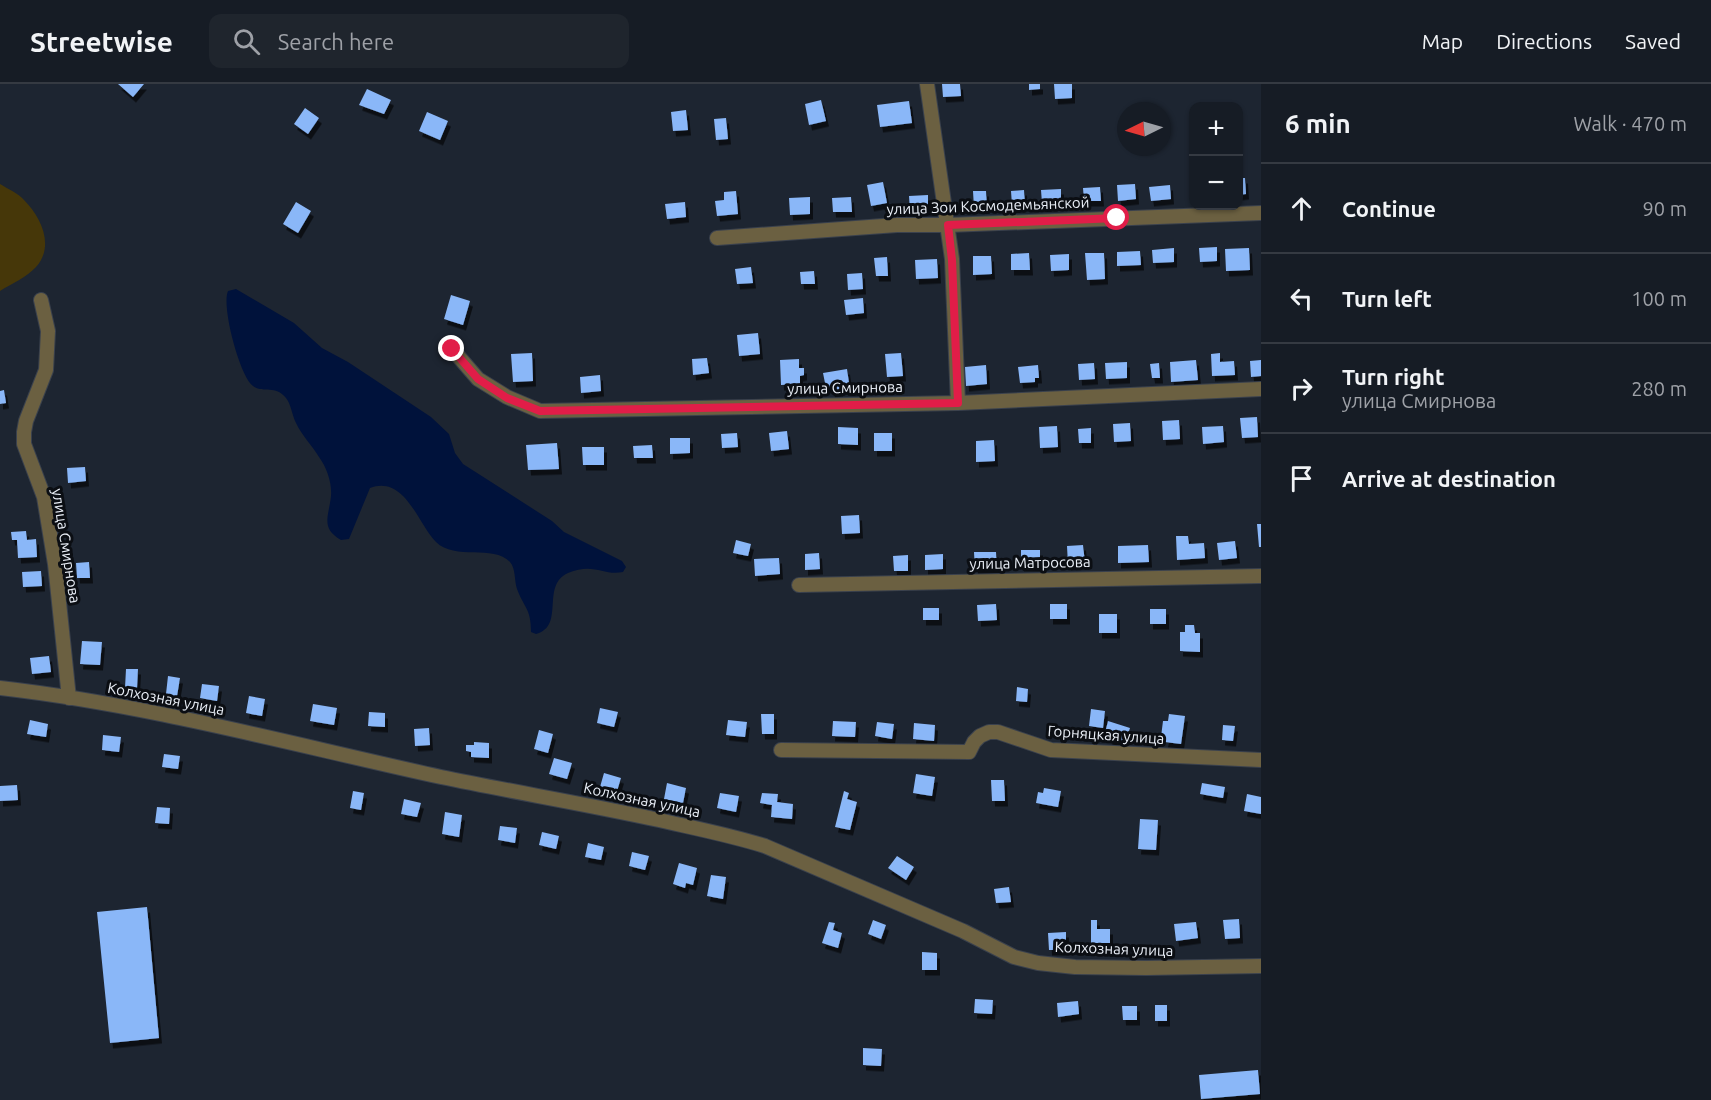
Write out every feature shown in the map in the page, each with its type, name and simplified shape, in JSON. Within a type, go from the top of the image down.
[{"type":"street","points":[[927,84],[952,260],[958,403]]},
{"type":"street","name":"улица Зои Космодемьянской","points":[[717,238],[897,225],[1261,213]]},
{"type":"street","name":"улица Смирнова","points":[[41,300],[48,331],[46,370],[24,432],[24,444],[44,497],[55,564],[69,698]]},
{"type":"street","name":"улица Смирнова","points":[[452,349],[478,379],[507,398],[540,411],[958,403],[1261,389]]},
{"type":"street","name":"улица Матросова","points":[[799,585],[1261,576]]},
{"type":"street","name":"Колхозная улица","points":[[0,688],[69,698],[250,732],[441,777],[736,837],[765,846],[963,931],[1014,957],[1038,963],[1075,967],[1146,968],[1261,966]]},
{"type":"street","name":"Горняцкая улица","points":[[781,750],[969,752],[980,736],[989,732],[998,732],[1051,750],[1261,760]]},
{"type":"shaded area","points":[[0,184],[19,195],[36,215],[44,232],[45,250],[42,259],[32,271],[0,291]]},
{"type":"water","points":[[236,289],[294,323],[322,348],[348,362],[431,417],[449,434],[455,453],[463,464],[552,521],[564,532],[622,561],[626,567],[623,572],[585,569],[568,573],[555,587],[550,623],[545,630],[536,634],[531,632],[528,613],[517,589],[510,562],[494,554],[453,551],[444,548],[429,534],[409,503],[393,488],[382,486],[370,488],[349,539],[341,540],[334,535],[327,521],[331,486],[322,461],[298,428],[286,398],[278,391],[253,386],[243,369],[233,341],[227,311],[228,291]]},
{"type":"building","points":[[118,84],[144,84],[133,97]]},
{"type":"building","points":[[942,84],[960,84],[961,96],[943,97]]},
{"type":"building","points":[[1029,84],[1040,84],[1040,89],[1029,90]]},
{"type":"building","points":[[1054,84],[1072,84],[1072,98],[1055,99]]},
{"type":"building","points":[[367,89],[391,100],[384,114],[359,105]]},
{"type":"building","points":[[821,100],[826,121],[809,125],[805,104]]},
{"type":"building","points":[[909,101],[912,123],[880,127],[877,105]]},
{"type":"building","points":[[305,108],[319,118],[308,134],[294,124]]},
{"type":"building","points":[[686,110],[688,130],[673,131],[671,112]]},
{"type":"building","points":[[427,112],[448,121],[440,140],[419,131]]},
{"type":"building","points":[[726,118],[728,139],[716,140],[714,119]]},
{"type":"building","points":[[1243,178],[1245,178],[1246,194],[1243,194]]},
{"type":"building","points":[[883,182],[887,203],[871,206],[867,185]]},
{"type":"building","points":[[1135,184],[1136,199],[1118,201],[1117,185]]},
{"type":"building","points":[[1170,185],[1171,199],[1151,201],[1149,187]]},
{"type":"building","points":[[1100,187],[1101,201],[1084,201],[1083,188]]},
{"type":"building","points":[[1061,189],[1061,202],[1042,203],[1041,190]]},
{"type":"building","points":[[1024,190],[1025,205],[1012,205],[1011,191]]},
{"type":"building","points":[[736,191],[738,214],[717,216],[715,201],[724,200],[724,192]]},
{"type":"building","points":[[973,191],[986,191],[987,208],[974,208]]},
{"type":"building","points":[[928,195],[928,210],[910,211],[909,196]]},
{"type":"building","points":[[810,197],[810,214],[790,215],[789,198]]},
{"type":"building","points":[[851,197],[852,212],[833,212],[832,198]]},
{"type":"building","points":[[296,202],[311,211],[298,233],[283,224]]},
{"type":"building","points":[[685,202],[686,217],[667,219],[665,204]]},
{"type":"building","points":[[1217,247],[1217,261],[1200,262],[1199,248]]},
{"type":"building","points":[[1174,248],[1174,262],[1153,263],[1152,250]]},
{"type":"building","points":[[1249,248],[1250,270],[1226,271],[1225,249]]},
{"type":"building","points":[[1140,251],[1141,265],[1117,266],[1117,252]]},
{"type":"building","points":[[1029,253],[1030,270],[1011,270],[1011,254]]},
{"type":"building","points":[[1085,253],[1104,253],[1105,279],[1087,280]]},
{"type":"building","points":[[1069,254],[1069,270],[1051,271],[1050,255]]},
{"type":"building","points":[[973,256],[991,256],[992,274],[973,275]]},
{"type":"building","points":[[887,257],[888,276],[876,276],[874,258]]},
{"type":"building","points":[[937,259],[938,278],[916,279],[915,260]]},
{"type":"building","points":[[751,267],[753,283],[737,284],[735,269]]},
{"type":"building","points":[[814,271],[815,284],[801,284],[800,272]]},
{"type":"building","points":[[862,273],[863,289],[848,290],[847,274]]},
{"type":"building","points":[[451,295],[470,301],[463,325],[444,319]]},
{"type":"building","points":[[863,298],[864,313],[846,315],[844,300]]},
{"type":"building","points":[[758,333],[760,354],[739,356],[737,335]]},
{"type":"building","points":[[532,353],[533,381],[513,382],[511,354]]},
{"type":"building","points":[[901,353],[903,376],[887,377],[885,354]]},
{"type":"building","points":[[1220,353],[1220,362],[1234,361],[1235,375],[1212,376],[1211,354]]},
{"type":"building","points":[[707,358],[709,373],[693,375],[692,359]]},
{"type":"building","points":[[799,359],[799,368],[804,368],[804,375],[800,376],[800,384],[781,385],[780,360]]},
{"type":"building","points":[[1196,360],[1198,380],[1171,382],[1170,362]]},
{"type":"building","points":[[1261,360],[1261,376],[1251,377],[1250,361]]},
{"type":"building","points":[[1127,362],[1127,378],[1106,379],[1105,363]]},
{"type":"building","points":[[1094,363],[1095,379],[1079,380],[1078,364]]},
{"type":"building","points":[[1159,363],[1160,378],[1152,378],[1150,364]]},
{"type":"building","points":[[986,365],[987,384],[966,386],[965,367]]},
{"type":"building","points":[[1038,365],[1039,378],[1035,378],[1035,382],[1020,383],[1018,367]]},
{"type":"building","points":[[847,369],[849,383],[839,384],[840,391],[832,392],[831,387],[826,388],[823,373]]},
{"type":"building","points":[[600,375],[601,391],[581,393],[580,377]]},
{"type":"building","points":[[4,390],[6,403],[0,404],[0,391]]},
{"type":"building","points":[[1257,417],[1258,437],[1242,438],[1240,418]]},
{"type":"building","points":[[1179,420],[1180,439],[1163,440],[1162,421]]},
{"type":"building","points":[[1130,423],[1131,441],[1114,442],[1113,424]]},
{"type":"building","points":[[1057,426],[1058,447],[1040,448],[1039,427]]},
{"type":"building","points":[[1223,426],[1224,442],[1203,444],[1202,427]]},
{"type":"building","points":[[838,427],[858,428],[858,445],[838,444]]},
{"type":"building","points":[[1091,428],[1091,443],[1079,443],[1078,429]]},
{"type":"building","points":[[787,431],[789,449],[771,451],[769,433]]},
{"type":"building","points":[[737,433],[738,447],[722,448],[721,434]]},
{"type":"building","points":[[874,433],[892,433],[892,451],[874,451]]},
{"type":"building","points":[[670,438],[690,438],[690,453],[670,454]]},
{"type":"building","points":[[994,440],[995,461],[976,462],[976,441]]},
{"type":"building","points":[[557,443],[559,469],[528,470],[526,445]]},
{"type":"building","points":[[652,445],[653,458],[634,458],[633,446]]},
{"type":"building","points":[[582,447],[604,447],[604,465],[583,465]]},
{"type":"building","points":[[85,467],[86,481],[68,483],[67,468]]},
{"type":"building","points":[[859,515],[860,533],[842,534],[841,516]]},
{"type":"building","points":[[1257,524],[1261,524],[1261,547],[1259,547]]},
{"type":"building","points":[[26,531],[27,540],[36,539],[37,557],[18,558],[17,540],[12,540],[11,532]]},
{"type":"building","points":[[1176,536],[1188,536],[1189,544],[1204,543],[1205,558],[1177,560]]},
{"type":"building","points":[[736,540],[751,544],[748,556],[733,553]]},
{"type":"building","points":[[1235,541],[1237,558],[1219,560],[1217,543]]},
{"type":"building","points":[[1083,545],[1085,563],[1068,565],[1067,546]]},
{"type":"building","points":[[1148,545],[1149,562],[1118,563],[1118,546]]},
{"type":"building","points":[[1021,550],[1040,550],[1040,566],[1021,566]]},
{"type":"building","points":[[974,552],[996,552],[997,570],[975,571]]},
{"type":"building","points":[[819,553],[820,569],[805,570],[805,554]]},
{"type":"building","points":[[943,554],[943,569],[925,570],[925,555]]},
{"type":"building","points":[[908,555],[908,571],[894,571],[893,556]]},
{"type":"building","points":[[779,558],[780,574],[755,576],[754,559]]},
{"type":"building","points":[[89,562],[90,578],[77,578],[76,563]]},
{"type":"building","points":[[41,571],[42,586],[23,587],[22,572]]},
{"type":"building","points":[[996,604],[997,620],[978,621],[977,605]]},
{"type":"building","points":[[1050,604],[1067,604],[1067,619],[1050,619]]},
{"type":"building","points":[[923,608],[939,608],[939,620],[923,620]]},
{"type":"building","points":[[1150,609],[1166,609],[1166,624],[1150,624]]},
{"type":"building","points":[[1099,614],[1117,614],[1117,633],[1099,633]]},
{"type":"building","points":[[1185,625],[1194,625],[1195,633],[1200,633],[1200,652],[1180,651],[1180,632],[1185,632]]},
{"type":"building","points":[[82,641],[102,642],[100,665],[80,664]]},
{"type":"building","points":[[49,656],[51,672],[32,674],[30,658]]},
{"type":"building","points":[[126,669],[138,669],[137,688],[125,688]]},
{"type":"building","points":[[168,676],[180,678],[177,696],[166,694]]},
{"type":"building","points":[[202,684],[219,686],[217,701],[200,698]]},
{"type":"building","points":[[1017,687],[1028,689],[1027,702],[1016,701]]},
{"type":"building","points":[[249,696],[265,699],[262,716],[246,713]]},
{"type":"building","points":[[313,704],[337,708],[334,725],[310,721]]},
{"type":"building","points":[[600,708],[618,712],[614,727],[597,723]]},
{"type":"building","points":[[1091,709],[1105,711],[1103,728],[1089,726]]},
{"type":"building","points":[[369,712],[385,713],[385,727],[368,726]]},
{"type":"building","points":[[761,714],[774,714],[774,734],[762,734]]},
{"type":"building","points":[[1169,714],[1185,716],[1181,744],[1165,742],[1166,737],[1161,737],[1163,721],[1168,721]]},
{"type":"building","points":[[30,720],[48,724],[46,737],[27,734]]},
{"type":"building","points":[[728,720],[747,722],[745,737],[726,735]]},
{"type":"building","points":[[833,721],[856,722],[855,737],[832,736]]},
{"type":"building","points":[[1108,721],[1130,728],[1125,744],[1109,739],[1111,734],[1105,733]]},
{"type":"building","points":[[877,722],[894,724],[892,739],[875,736]]},
{"type":"building","points":[[914,723],[935,725],[934,741],[913,739]]},
{"type":"building","points":[[1223,725],[1235,726],[1233,741],[1222,740]]},
{"type":"building","points":[[429,728],[430,745],[415,746],[414,729]]},
{"type":"building","points":[[539,730],[553,734],[548,753],[534,749]]},
{"type":"building","points":[[103,735],[121,737],[119,752],[102,750]]},
{"type":"building","points":[[474,742],[489,743],[489,758],[471,757],[471,752],[466,751],[466,745],[474,745]]},
{"type":"building","points":[[164,754],[180,756],[178,769],[162,767]]},
{"type":"building","points":[[554,758],[572,763],[567,779],[549,774]]},
{"type":"building","points":[[604,773],[621,778],[617,791],[600,787]]},
{"type":"building","points":[[916,774],[935,777],[932,796],[913,793]]},
{"type":"building","points":[[991,780],[1004,780],[1005,801],[992,801]]},
{"type":"building","points":[[667,783],[686,788],[683,803],[664,799]]},
{"type":"building","points":[[1202,783],[1225,787],[1223,798],[1200,794]]},
{"type":"building","points":[[17,785],[18,800],[0,801],[0,786]]},
{"type":"building","points":[[1044,788],[1061,791],[1058,807],[1036,803],[1038,792],[1043,793]]},
{"type":"building","points":[[353,791],[364,793],[361,810],[350,808]]},
{"type":"building","points":[[844,791],[849,793],[847,799],[857,802],[850,830],[835,827]]},
{"type":"building","points":[[720,793],[739,796],[736,812],[717,808]]},
{"type":"building","points":[[762,793],[778,794],[777,802],[793,804],[792,819],[771,817],[772,805],[760,803]]},
{"type":"building","points":[[1247,794],[1261,797],[1261,814],[1244,811]]},
{"type":"building","points":[[404,799],[421,803],[417,817],[401,814]]},
{"type":"building","points":[[157,807],[170,808],[169,824],[155,823]]},
{"type":"building","points":[[445,812],[462,815],[459,837],[442,834]]},
{"type":"building","points":[[1140,819],[1158,820],[1156,850],[1138,849]]},
{"type":"building","points":[[500,826],[517,828],[515,843],[498,840]]},
{"type":"building","points":[[542,832],[559,836],[556,849],[539,845]]},
{"type":"building","points":[[588,843],[604,847],[601,860],[585,857]]},
{"type":"building","points":[[632,852],[649,856],[645,870],[629,866]]},
{"type":"building","points":[[897,856],[914,867],[906,880],[888,868]]},
{"type":"building","points":[[679,863],[697,868],[693,885],[686,883],[685,888],[673,884]]},
{"type":"building","points":[[711,875],[726,877],[723,899],[707,896]]},
{"type":"building","points":[[1009,887],[1011,902],[996,903],[994,889]]},
{"type":"building","points":[[147,907],[159,1038],[110,1043],[97,912]]},
{"type":"building","points":[[1239,919],[1240,938],[1225,939],[1223,920]]},
{"type":"building","points":[[873,920],[886,925],[881,939],[868,934]]},
{"type":"building","points":[[1091,920],[1097,920],[1097,929],[1110,929],[1110,943],[1091,943]]},
{"type":"building","points":[[829,922],[835,923],[833,930],[842,933],[838,948],[822,943]]},
{"type":"building","points":[[1196,922],[1198,938],[1176,941],[1174,924]]},
{"type":"building","points":[[1066,932],[1066,950],[1049,950],[1048,933]]},
{"type":"building","points":[[922,952],[937,953],[937,970],[922,970]]},
{"type":"building","points":[[975,999],[993,1000],[992,1014],[974,1013]]},
{"type":"building","points":[[1078,1001],[1079,1014],[1058,1017],[1057,1003]]},
{"type":"building","points":[[1155,1005],[1167,1005],[1167,1021],[1155,1021]]},
{"type":"building","points":[[1122,1006],[1137,1006],[1137,1020],[1123,1020]]},
{"type":"building","points":[[863,1048],[882,1049],[881,1066],[863,1065]]},
{"type":"building","points":[[1258,1070],[1260,1094],[1201,1099],[1199,1075]]},
{"type":"route","points":[[452,349],[478,379],[507,398],[540,411],[958,403],[952,260],[948,225],[1117,218]]}]
